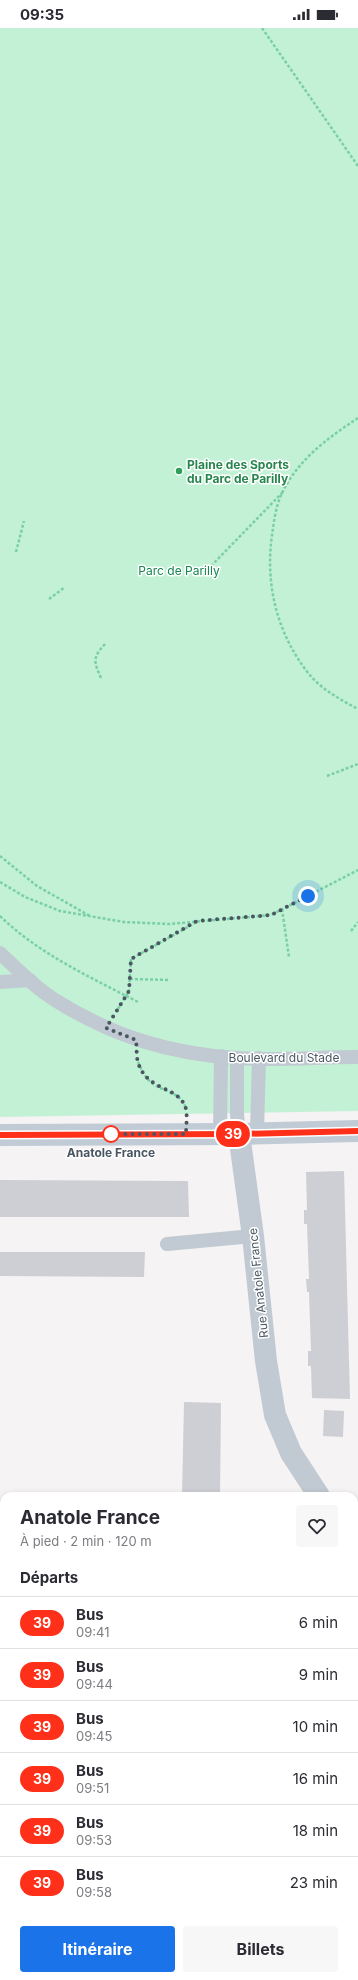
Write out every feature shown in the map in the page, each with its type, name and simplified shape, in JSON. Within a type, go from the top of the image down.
[{"type":"street","points":[[0,1135],[239,1134],[358,1131]]},
{"type":"street","name":"Rue Anatole France","points":[[239,1134],[253,1236],[266,1360],[275,1415],[291,1453],[316,1492]]},
{"type":"lane","name":"Boulevard du Stade","points":[[0,953],[53,1000],[106,1028],[136,1040],[178,1050],[237,1058],[358,1057]]},
{"type":"lane","points":[[0,982],[30,980]]},
{"type":"lane","points":[[221,1056],[239,1134]]},
{"type":"lane","name":"Rue Anatole France","points":[[237,1058],[237,1114],[239,1134]]},
{"type":"lane","points":[[239,1134],[259,1058]]},
{"type":"lane","points":[[167,1244],[253,1236]]},
{"type":"path","points":[[262,28],[358,166]]},
{"type":"path","points":[[211,566],[283,491],[303,463],[328,438],[358,418]]},
{"type":"path","points":[[283,491],[274,518],[270,552],[270,588],[277,616],[292,649],[310,675],[339,699],[358,709]]},
{"type":"path","points":[[16,552],[24,521]]},
{"type":"path","points":[[49,599],[65,587]]},
{"type":"path","points":[[101,678],[94,663],[97,652],[105,644]]},
{"type":"path","points":[[327,776],[358,764]]},
{"type":"path","points":[[0,856],[37,886],[92,918]]},
{"type":"path","points":[[0,882],[25,896],[60,911],[92,918],[124,922],[170,924],[271,915],[358,870]]},
{"type":"path","points":[[282,909],[289,957]]},
{"type":"path","points":[[0,916],[24,936],[75,971],[138,1002]]},
{"type":"path","points":[[106,1028],[129,991],[131,959],[197,921]]},
{"type":"path","points":[[350,931],[358,922]]},
{"type":"path","points":[[130,979],[170,980]]},
{"type":"path","points":[[136,1040],[137,1061],[144,1075],[154,1085],[179,1096],[186,1108],[186,1134]]},
{"type":"green space","name":"Parc de Parilly","points":[[0,28],[358,28],[358,1111],[0,1117]]},
{"type":"building","points":[[344,1171],[350,1399],[312,1398],[311,1366],[308,1366],[308,1351],[311,1351],[309,1292],[307,1292],[306,1279],[309,1279],[307,1224],[304,1224],[304,1210],[307,1210],[306,1172]]},
{"type":"building","points":[[0,1180],[188,1181],[189,1217],[0,1217]]},
{"type":"building","points":[[0,1252],[145,1252],[144,1277],[0,1276]]},
{"type":"building","points":[[184,1402],[221,1403],[220,1492],[182,1492]]},
{"type":"building","points":[[324,1410],[344,1411],[343,1437],[323,1436]]},
{"type":"bus line","name":"39","points":[[0,1135],[240,1134],[358,1131]]},
{"type":"place","name":"Plaine des Sports du Parc de Parilly","points":[[179,471]]},
{"type":"place","name":"Anatole France","points":[[111,1134]]},
{"type":"route","points":[[111,1134],[186,1134],[186,1108],[179,1096],[154,1085],[144,1075],[137,1061],[136,1040],[106,1028],[129,991],[131,959],[197,921],[271,915],[308,896]]}]
